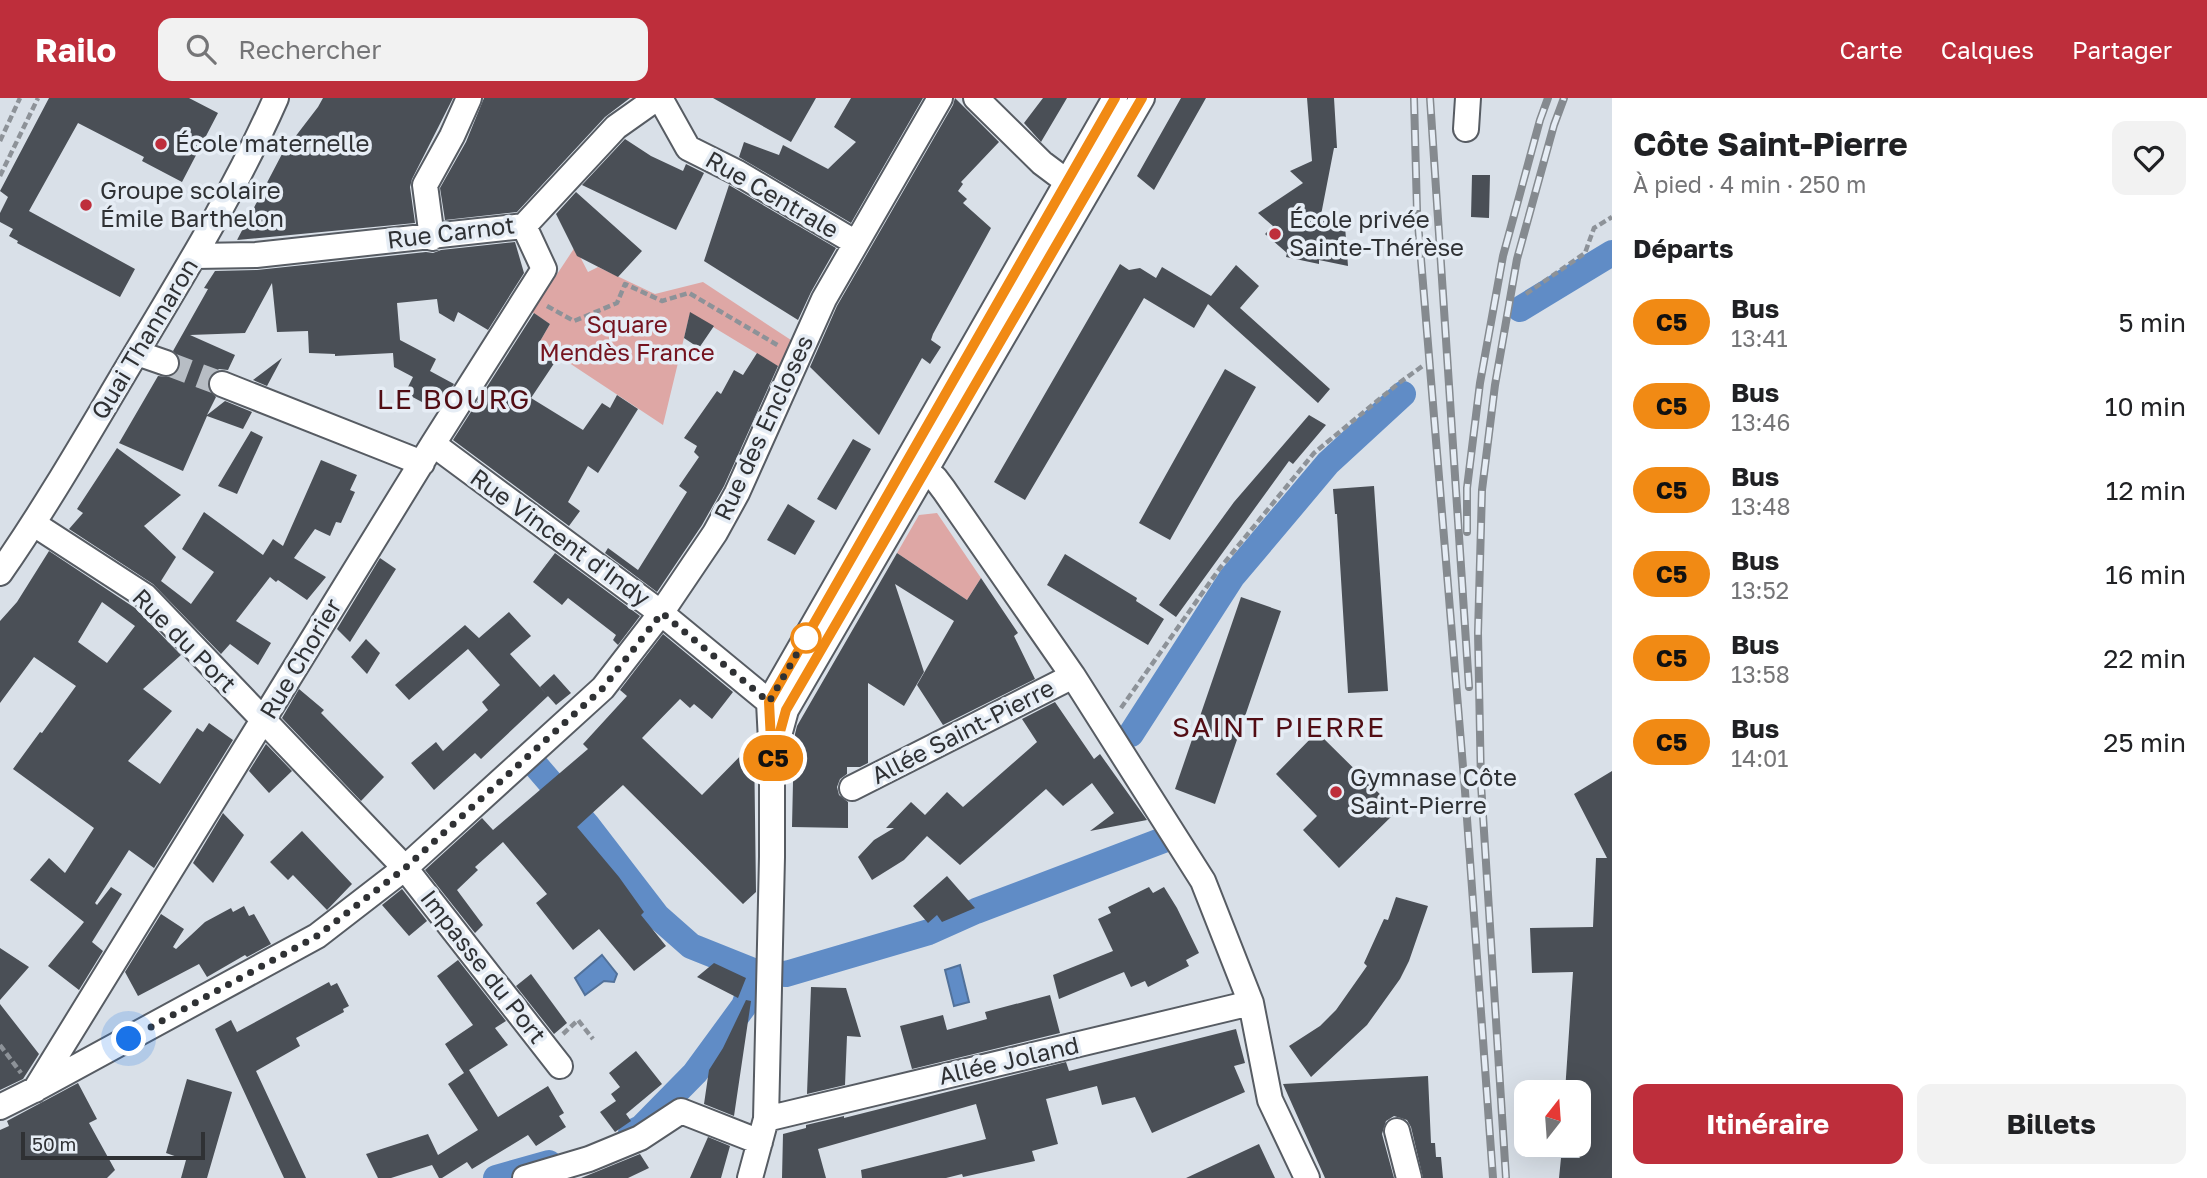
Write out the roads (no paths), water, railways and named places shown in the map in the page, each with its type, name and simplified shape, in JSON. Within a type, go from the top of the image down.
[{"type":"street","name":"Quai Thannaron","points":[[0,573],[34,524],[195,256],[263,128],[275,98]]},
{"type":"street","points":[[432,238],[425,185],[469,98]]},
{"type":"street","name":"Rue Carnot","points":[[195,256],[256,255],[524,226],[616,127],[658,98]]},
{"type":"street","name":"Rue Centrale","points":[[658,98],[688,148],[738,173],[856,243]]},
{"type":"street","name":"Rue des Encloses","points":[[0,1107],[317,936],[405,868],[603,688],[662,613],[715,533],[737,493],[824,299],[940,98]]},
{"type":"street","points":[[976,98],[1042,163],[1076,188]]},
{"type":"street","points":[[1076,188],[1115,98]]},
{"type":"street","points":[[750,1178],[763,1130],[772,761],[778,706],[1076,188],[1142,98]]},
{"type":"street","points":[[1466,129],[1468,98]]},
{"type":"street","name":"Rue Chorier","points":[[34,1090],[544,269],[524,226]]},
{"type":"street","points":[[137,353],[166,363]]},
{"type":"street","name":"Rue Vincent d'Indy","points":[[222,384],[427,454],[662,613],[778,706]]},
{"type":"street","points":[[915,466],[940,484],[1073,676],[1203,881],[1251,1003],[1270,1100],[1307,1178]]},
{"type":"street","name":"Rue du Port","points":[[34,524],[145,596],[405,868]]},
{"type":"street","name":"Allée Saint-Pierre","points":[[852,788],[1073,676]]},
{"type":"street","name":"Impasse du Port","points":[[405,868],[553,1057]]},
{"type":"street","name":"Allée Joland","points":[[763,1130],[1251,1003]]},
{"type":"street","points":[[525,1178],[589,1159],[640,1138],[681,1111],[763,1130]]},
{"type":"street","points":[[1397,1131],[1409,1178]]},
{"type":"water","points":[[602,955],[617,974],[614,982],[604,981],[585,995],[575,978]]},
{"type":"water","points":[[960,965],[969,1002],[954,1006],[945,970]]},
{"type":"waterway","points":[[1520,309],[1612,253]]},
{"type":"waterway","points":[[1131,734],[1232,577],[1328,463],[1403,394]]},
{"type":"waterway","points":[[531,760],[587,825],[657,916],[691,946],[756,972],[786,974],[929,932],[976,911],[1166,839]]},
{"type":"waterway","points":[[631,1133],[641,1128],[695,1073],[744,1006],[756,972]]},
{"type":"waterway","points":[[496,1178],[549,1163]]},
{"type":"tunnel","points":[[166,363],[222,384]]},
{"type":"railway","points":[[1414,98],[1417,211],[1465,791],[1493,1178]]},
{"type":"railway","points":[[1430,98],[1469,687]]},
{"type":"railway","points":[[1467,532],[1467,488],[1480,383],[1503,256],[1548,98]]},
{"type":"railway","points":[[1506,1178],[1481,784],[1478,633],[1482,490],[1495,385],[1517,259],[1564,98]]},
{"type":"place","name":"École maternelle","points":[[161,144]]},
{"type":"place","name":"Groupe scolaire Émile Barthelon","points":[[86,205]]},
{"type":"place","name":"École privée Sainte-Thérèse","points":[[1275,234]]},
{"type":"place","name":"Gymnase Côte Saint-Pierre","points":[[1336,792]]},
{"type":"district","name":"LE BOURG","points":[[454,399]]},
{"type":"district","name":"SAINT PIERRE","points":[[1279,727]]},
{"type":"park label","name":"Square Mendès France","points":[[627,339]]}]
